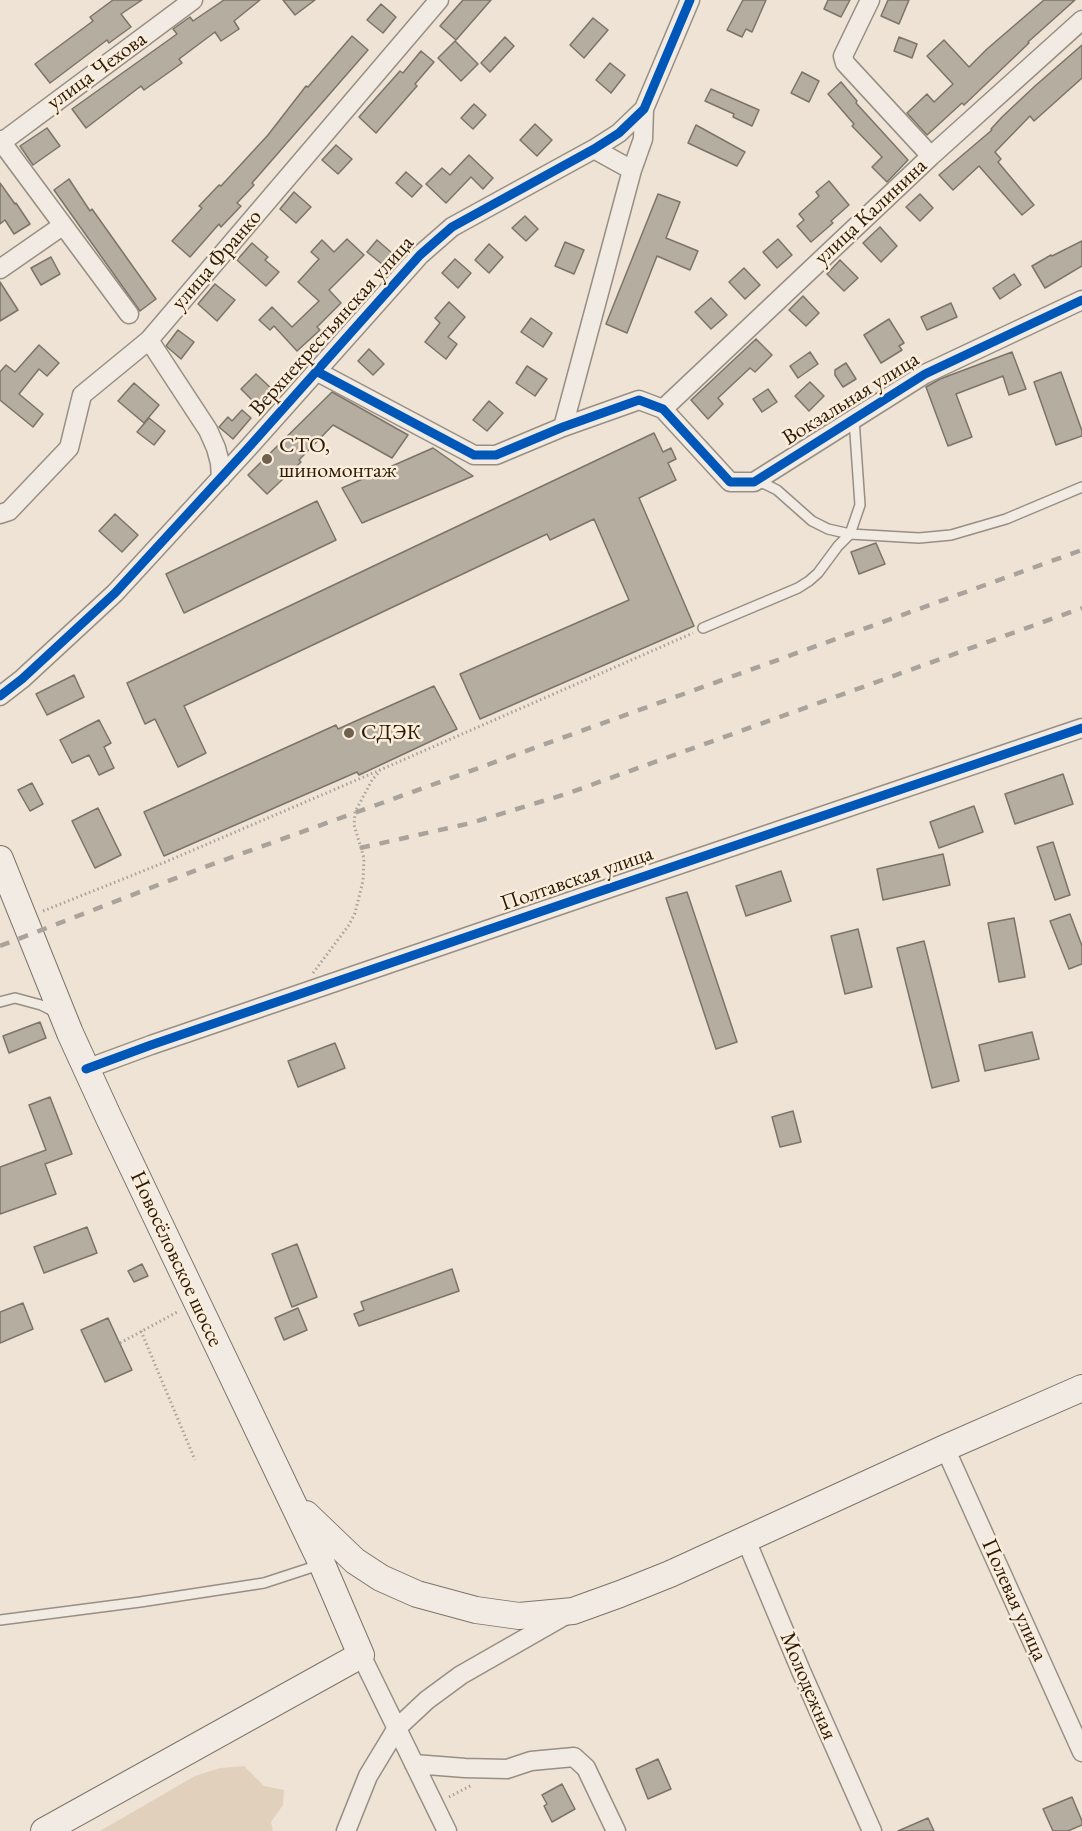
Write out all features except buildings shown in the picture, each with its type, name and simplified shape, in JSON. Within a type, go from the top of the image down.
[{"type":"main road","name":"Новосёловское шоссе","points":[[0,859],[86,1069],[293,1502],[361,1655]]},
{"type":"main road","points":[[293,1502],[355,1561],[381,1578],[417,1594],[476,1610],[519,1616],[573,1611],[620,1594],[746,1540],[945,1448],[1082,1388]]},
{"type":"main road","points":[[45,1831],[361,1655]]},
{"type":"street","name":"улица Чехова","points":[[1,141],[193,0]]},
{"type":"street","name":"улица Франко","points":[[0,514],[9,511],[69,448],[82,395],[148,340],[439,0]]},
{"type":"street","name":"Верхнекрестьянская улица","points":[[563,427],[632,170],[643,139],[644,109],[690,0]]},
{"type":"street","points":[[870,0],[843,56],[845,63],[931,156]]},
{"type":"street","name":"улица Калинина","points":[[663,409],[931,156],[1082,20]]},
{"type":"street","name":"Верхнекрестьянская улица","points":[[0,696],[114,593],[249,447],[420,255],[452,227],[619,134],[644,109]]},
{"type":"street","points":[[1,141],[129,314]]},
{"type":"street","points":[[594,149],[632,170]]},
{"type":"street","points":[[0,269],[63,226]]},
{"type":"street","name":"Вокзальная улица","points":[[754,482],[925,374],[1082,300]]},
{"type":"street","points":[[148,340],[207,430],[216,448],[220,463],[220,478]]},
{"type":"street","points":[[316,372],[474,455],[496,455],[563,427],[639,400],[663,409],[730,482],[754,482]]},
{"type":"street","points":[[207,430],[220,441],[249,447]]},
{"type":"street","name":"Полтавская улица","points":[[86,1069],[1082,728]]},
{"type":"street","name":"Полевая улица","points":[[945,1448],[1082,1752]]},
{"type":"street","name":"Молодежная","points":[[746,1540],[872,1831]]},
{"type":"street","points":[[346,1831],[368,1776],[397,1728],[427,1700],[461,1675],[573,1611]]},
{"type":"street","points":[[361,1655],[447,1831]]},
{"type":"street","points":[[414,1764],[507,1769],[531,1761],[574,1757],[586,1768],[616,1831]]},
{"type":"lane","points":[[703,628],[798,588],[809,581],[850,534],[861,505],[854,419]]},
{"type":"lane","points":[[754,482],[777,490],[828,530],[850,534],[919,538],[951,535],[1006,519],[1082,487]]},
{"type":"lane","points":[[0,1002],[15,998],[63,1015]]},
{"type":"lane","points":[[0,1620],[264,1583],[322,1564]]},
{"type":"path","points":[[24,918],[163,863],[703,628]]},
{"type":"path","points":[[296,996],[349,925],[355,913],[363,881],[364,858],[354,825],[355,812],[380,770]]},
{"type":"path","points":[[120,1343],[186,1307]]},
{"type":"path","points":[[141,1331],[195,1460]]},
{"type":"path","points":[[433,1804],[476,1784]]},
{"type":"shaded area","points":[[244,1766],[264,1786],[284,1790],[283,1805],[271,1822],[273,1831],[100,1831],[195,1776],[220,1768]]},
{"type":"railway","points":[[0,946],[202,868],[1082,550]]},
{"type":"railway","points":[[360,848],[471,823],[566,794],[1082,608]]},
{"type":"cycle path","points":[[0,696],[22,679],[115,593],[420,255],[452,227],[619,133],[644,109],[690,0]]},
{"type":"cycle path","points":[[316,371],[474,455],[496,455],[563,427],[639,400],[663,409],[730,482],[754,482],[925,374],[1082,300]]},
{"type":"cycle path","points":[[86,1069],[1082,728]]},
{"type":"place","name":"СТО, шиномонтаж","points":[[267,459]]},
{"type":"place","name":"СДЭК","points":[[349,733]]}]
